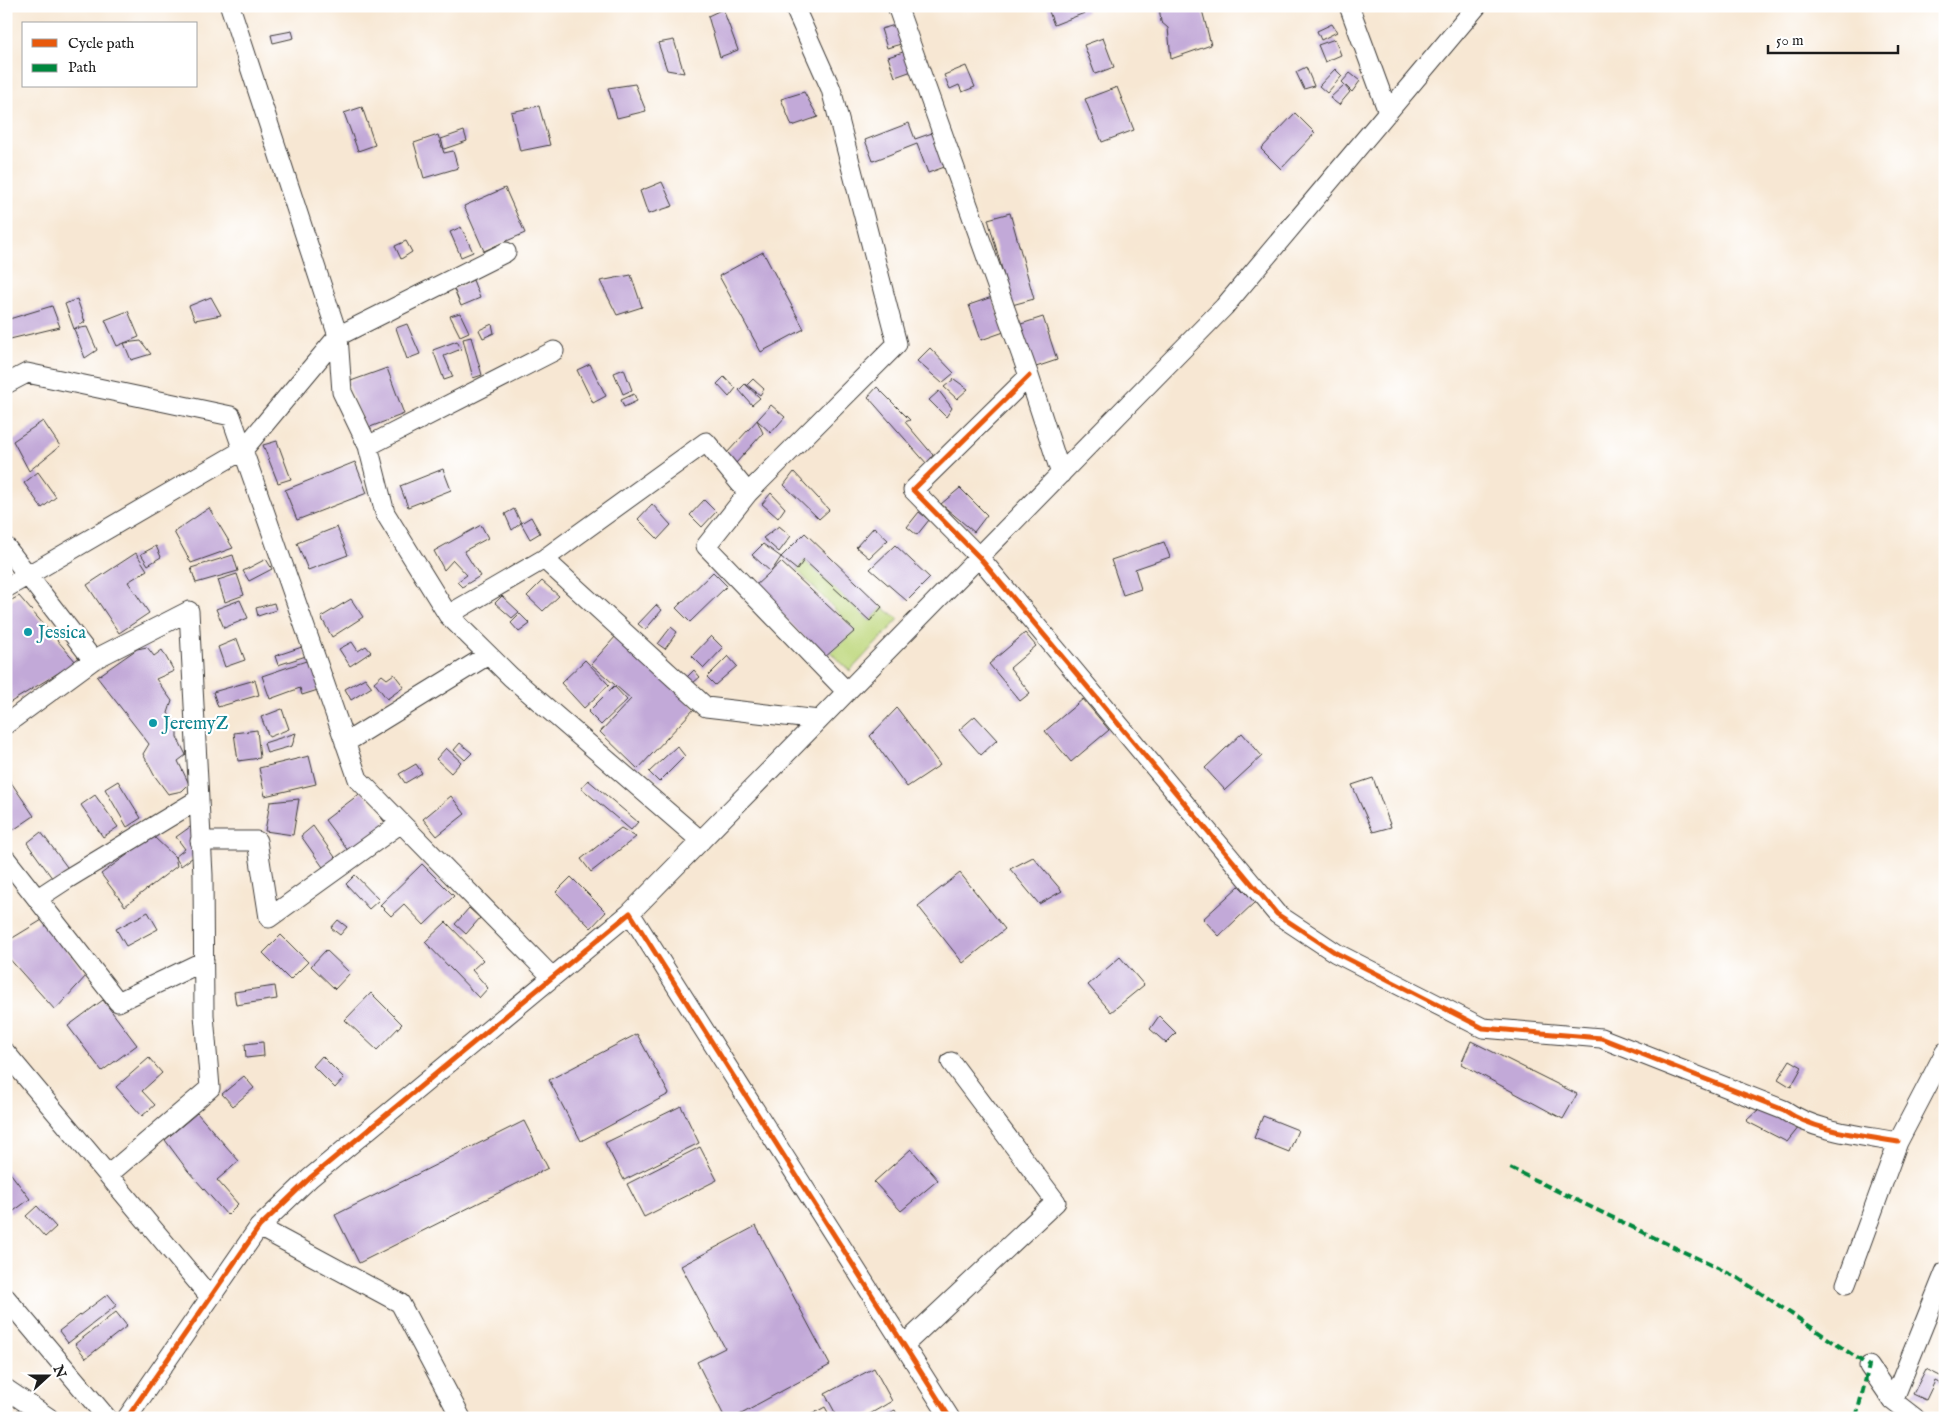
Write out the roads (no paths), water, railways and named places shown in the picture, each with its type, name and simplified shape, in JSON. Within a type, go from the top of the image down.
[{"type":"street","points":[[230,6],[305,240],[338,336],[342,392],[368,446],[386,513],[448,615],[511,677],[701,841]]},
{"type":"street","points":[[794,6],[831,89],[897,344],[748,493],[706,546],[846,692]]},
{"type":"street","points":[[897,6],[1029,376],[1061,474]]},
{"type":"street","points":[[1349,6],[1388,112]]},
{"type":"street","points":[[127,1418],[259,1227],[310,1178],[630,913],[1224,307],[1477,6]]},
{"type":"street","points":[[6,588],[27,574],[243,450],[338,336],[506,252]]},
{"type":"street","points":[[368,446],[554,350]]},
{"type":"street","points":[[6,384],[27,373],[231,416],[358,779],[552,978]]},
{"type":"street","points":[[1029,376],[913,490],[980,557],[1278,914],[1336,953],[1483,1028],[1601,1038],[1784,1110],[1797,1119],[1824,1128],[1898,1142]]},
{"type":"street","points":[[448,615],[544,559],[706,442],[748,493]]},
{"type":"street","points":[[6,547],[93,660]]},
{"type":"street","points":[[544,559],[706,707],[819,720]]},
{"type":"street","points":[[6,724],[93,660],[189,611],[203,875],[204,1015],[210,1088],[108,1175]]},
{"type":"street","points":[[345,743],[488,654]]},
{"type":"street","points":[[38,898],[66,879],[199,799]]},
{"type":"street","points":[[200,841],[257,841],[269,918],[401,823]]},
{"type":"street","points":[[6,859],[12,880],[38,898],[118,1002],[204,961]]},
{"type":"street","points":[[630,913],[950,1418]]},
{"type":"street","points":[[1846,1284],[1898,1142],[1945,1052]]},
{"type":"street","points":[[6,1053],[210,1297]]},
{"type":"street","points":[[904,1345],[1056,1202],[952,1062]]},
{"type":"street","points":[[259,1227],[400,1303],[461,1418]]},
{"type":"street","points":[[1892,1401],[1945,1272]]},
{"type":"street","points":[[6,1298],[107,1418]]},
{"type":"street","points":[[1869,1366],[1892,1401],[1915,1418]]},
{"type":"street","points":[[6,1388],[48,1418]]},
{"type":"place","name":"Jessica","points":[[28,632]]},
{"type":"place","name":"JeremyZ","points":[[153,723]]}]
